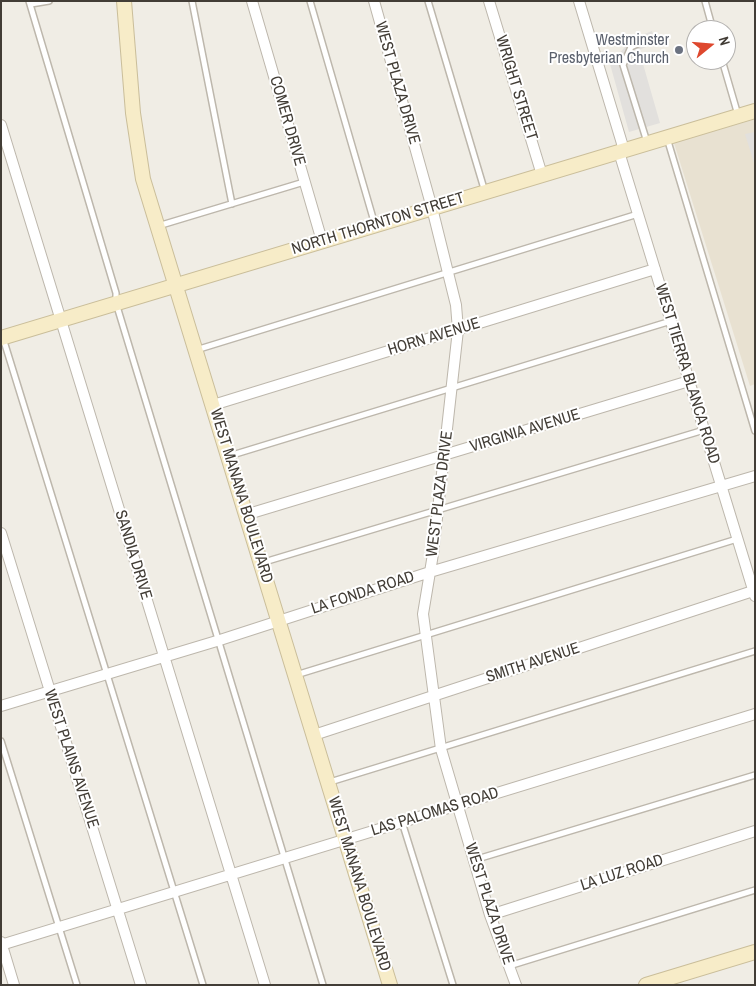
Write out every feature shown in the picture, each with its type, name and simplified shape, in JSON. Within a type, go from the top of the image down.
[{"type":"street","name":"WEST MANANA BOULEVARD","points":[[124,1],[137,151],[143,179],[390,985]]},
{"type":"street","name":"COMER DRIVE","points":[[252,1],[322,241]]},
{"type":"street","name":"WEST PLAZA DRIVE","points":[[374,1],[432,208],[456,306],[458,330],[453,386],[423,614],[433,696],[441,749],[457,805],[490,915],[516,985]]},
{"type":"street","name":"WRIGHT STREET","points":[[489,1],[542,175]]},
{"type":"street","name":"WEST TIERRA BLANCA ROAD","points":[[579,1],[638,214],[754,593]]},
{"type":"street","name":"NORTH THORNTON STREET","points":[[2,335],[60,320],[755,111]]},
{"type":"street","name":"SANDIA DRIVE","points":[[1,125],[265,985]]},
{"type":"street","name":"HORN AVENUE","points":[[213,405],[655,269]]},
{"type":"street","name":"VIRGINIA AVENUE","points":[[245,515],[689,381]]},
{"type":"street","name":"LA FONDA ROAD","points":[[1,706],[164,655],[220,640],[430,572],[755,476]]},
{"type":"street","name":"WEST PLAINS AVENUE","points":[[1,533],[141,985]]},
{"type":"street","name":"SMITH AVENUE","points":[[314,735],[754,593]]},
{"type":"street","name":"LAS PALOMAS ROAD","points":[[1,944],[755,714]]},
{"type":"street","name":"LA LUZ ROAD","points":[[490,915],[755,831]]},
{"type":"street","points":[[1,944],[14,985]]},
{"type":"street","points":[[646,985],[755,952]]},
{"type":"lane","points":[[50,1],[30,3],[116,292],[116,303],[220,640],[323,985]]},
{"type":"lane","points":[[192,1],[232,204]]},
{"type":"lane","points":[[310,1],[375,225]]},
{"type":"lane","points":[[428,1],[486,192]]},
{"type":"lane","points":[[705,1],[710,20]]},
{"type":"lane","points":[[647,144],[623,65],[631,47],[648,39]]},
{"type":"lane","points":[[725,70],[739,116]]},
{"type":"lane","points":[[667,138],[755,431]]},
{"type":"lane","points":[[157,226],[304,182]]},
{"type":"lane","points":[[196,350],[638,214]]},
{"type":"lane","points":[[228,457],[453,386],[671,321]]},
{"type":"lane","points":[[2,335],[203,985]]},
{"type":"lane","points":[[260,563],[704,430]]},
{"type":"lane","points":[[295,675],[738,540]]},
{"type":"lane","points":[[328,783],[755,651]]},
{"type":"lane","points":[[1,741],[76,985]]},
{"type":"lane","points":[[473,860],[755,775]]},
{"type":"lane","points":[[402,822],[453,985]]},
{"type":"lane","points":[[509,966],[755,890]]},
{"type":"shaded area","points":[[652,31],[655,43],[639,50],[660,123],[629,132],[610,64],[632,39]]},
{"type":"shaded area","points":[[755,119],[755,384],[750,386],[674,143]]},
{"type":"shaded area","points":[[755,132],[755,162],[754,163],[745,134]]},
{"type":"place","name":"Westminster Presbyterian Church","points":[[679,50]]}]
